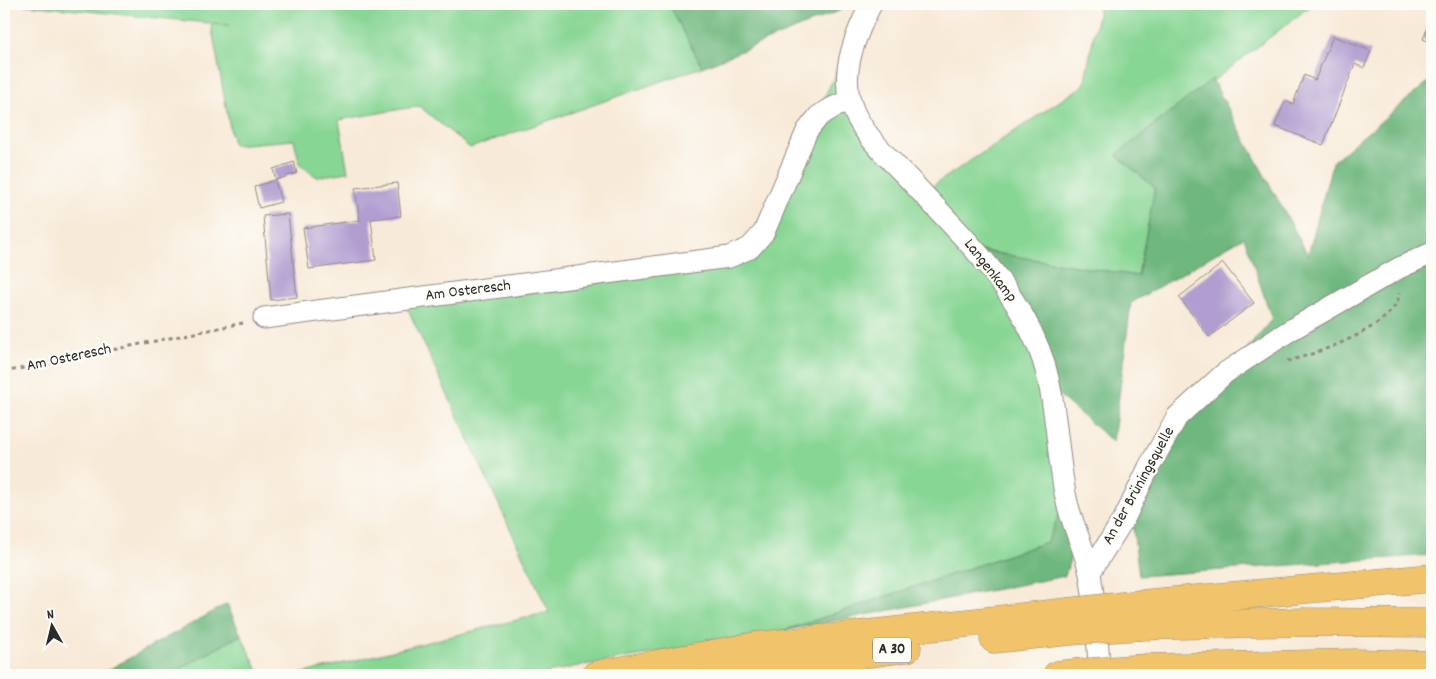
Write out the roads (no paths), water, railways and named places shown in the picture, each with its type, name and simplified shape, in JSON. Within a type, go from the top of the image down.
[{"type":"highway","points":[[1141,615],[1432,578]]},
{"type":"highway","name":"A 30","points":[[714,675],[1069,622],[1141,615],[1302,622],[1432,623]]},
{"type":"highway","points":[[596,675],[756,646],[1069,622]]},
{"type":"highway","points":[[1077,675],[1147,668],[1355,663],[1432,665]]},
{"type":"street","name":"Langenkamp","points":[[871,4],[854,37],[848,80],[850,101],[858,121],[922,194],[976,250],[1010,292],[1027,320],[1040,352],[1049,386],[1066,499],[1090,572]]},
{"type":"street","name":"Am Osteresch","points":[[264,318],[729,257],[750,248],[764,232],[807,131],[819,116],[834,107],[850,101]]},
{"type":"street","name":"An der Brüningsquelle","points":[[1090,572],[1125,517],[1153,459],[1177,417],[1225,373],[1289,331],[1399,268],[1432,253]]},
{"type":"street","points":[[1077,675],[1090,572]]}]
